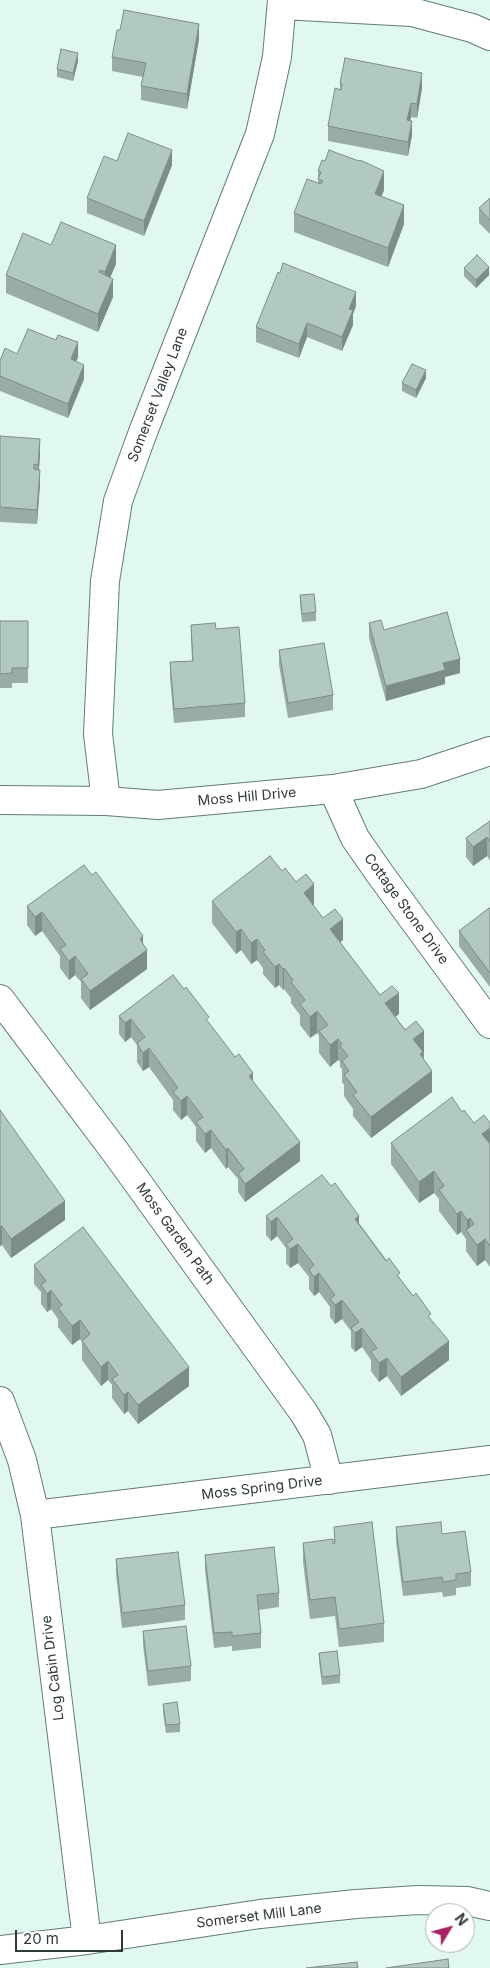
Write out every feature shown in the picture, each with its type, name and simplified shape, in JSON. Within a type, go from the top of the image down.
[{"type":"street","points":[[282,2],[412,12],[472,28],[490,36]]},
{"type":"street","name":"Somerset Valley Lane","points":[[106,801],[98,724],[105,581],[118,501],[143,432],[260,134],[277,57],[282,2]]},
{"type":"street","name":"Moss Hill Drive","points":[[0,800],[106,801],[158,805],[333,789],[421,774],[490,751]]},
{"type":"street","name":"Cottage Stone Drive","points":[[333,789],[355,838],[490,1024]]},
{"type":"street","name":"Moss Garden Path","points":[[0,999],[114,1150],[304,1413],[317,1435],[329,1480]]},
{"type":"street","name":"Log Cabin Drive","points":[[0,1401],[22,1460],[35,1514],[87,1940]]},
{"type":"street","name":"Moss Spring Drive","points":[[35,1514],[490,1460]]},
{"type":"street","name":"Somerset Mill Lane","points":[[0,1950],[87,1940],[260,1914],[356,1904],[418,1900],[467,1901],[490,1906]]},
{"type":"building","points":[[124,10],[199,24],[187,94],[141,86],[146,63],[112,57],[117,30],[120,30]]},
{"type":"building","points":[[61,49],[78,53],[73,73],[57,69]]},
{"type":"building","points":[[345,58],[422,73],[417,104],[411,103],[407,120],[412,121],[408,142],[328,126],[335,88],[341,90],[342,84],[340,83]]},
{"type":"building","points":[[128,133],[172,150],[144,221],[87,198],[104,156],[117,161]]},
{"type":"building","points":[[329,150],[360,160],[384,171],[375,194],[404,205],[388,248],[294,213],[307,179],[321,184],[323,181],[318,179],[321,172],[318,171],[322,160],[325,161]]},
{"type":"building","points":[[490,198],[490,220],[479,208]]},
{"type":"building","points":[[61,222],[116,245],[105,272],[100,270],[99,272],[113,279],[98,314],[6,275],[23,233],[51,245]]},
{"type":"building","points":[[477,255],[489,267],[476,280],[464,268]]},
{"type":"building","points":[[283,263],[356,292],[349,309],[353,310],[342,337],[307,323],[299,344],[256,327]]},
{"type":"building","points":[[28,329],[56,340],[58,335],[78,342],[71,359],[84,365],[68,404],[0,376],[0,361],[5,348],[17,354]]},
{"type":"building","points":[[412,364],[426,370],[416,390],[402,383]]},
{"type":"building","points":[[0,436],[40,439],[38,465],[34,464],[34,469],[40,470],[37,510],[0,507]]},
{"type":"building","points":[[314,594],[316,612],[302,614],[300,595]]},
{"type":"building","points":[[447,612],[460,659],[443,663],[445,670],[386,686],[369,623],[381,620],[384,630]]},
{"type":"building","points":[[0,621],[28,621],[28,668],[12,668],[12,673],[0,674]]},
{"type":"building","points":[[215,623],[216,629],[239,627],[245,703],[174,709],[170,662],[193,661],[191,625]]},
{"type":"building","points":[[324,643],[333,695],[288,703],[279,650]]},
{"type":"building","points":[[490,821],[490,842],[487,837],[473,847],[466,838]]},
{"type":"building","points":[[270,856],[282,871],[285,868],[296,882],[306,874],[314,884],[304,893],[323,918],[335,909],[343,919],[330,929],[380,995],[392,986],[399,993],[385,1003],[405,1030],[416,1021],[424,1031],[413,1039],[423,1052],[420,1054],[432,1071],[371,1117],[353,1095],[357,1092],[344,1075],[349,1071],[342,1061],[348,1056],[340,1046],[342,1044],[338,1039],[330,1045],[319,1031],[328,1025],[317,1011],[310,1017],[300,1004],[305,1000],[291,982],[293,980],[284,968],[279,964],[275,967],[263,952],[265,950],[257,939],[251,943],[241,929],[236,932],[212,901]]},
{"type":"building","points":[[84,865],[92,875],[96,872],[143,936],[140,939],[147,950],[90,991],[81,979],[88,974],[75,956],[69,961],[60,949],[66,945],[42,912],[35,917],[27,906]]},
{"type":"building","points":[[490,909],[490,973],[459,931]]},
{"type":"building","points":[[173,975],[184,989],[186,987],[209,1017],[206,1019],[235,1057],[239,1054],[253,1073],[249,1076],[300,1142],[245,1184],[238,1174],[244,1169],[228,1148],[226,1150],[211,1130],[205,1134],[196,1122],[203,1117],[187,1096],[181,1101],[173,1092],[178,1088],[149,1048],[143,1053],[137,1043],[145,1037],[131,1019],[125,1023],[119,1016]]},
{"type":"building","points":[[452,1097],[462,1112],[464,1110],[474,1123],[484,1115],[490,1123],[490,1128],[482,1134],[490,1144],[490,1246],[485,1239],[477,1245],[466,1230],[474,1224],[470,1218],[467,1220],[461,1211],[457,1214],[439,1190],[444,1186],[434,1171],[419,1182],[391,1143]]},
{"type":"building","points":[[0,1110],[65,1201],[11,1239],[2,1226],[0,1227]]},
{"type":"building","points":[[322,1175],[331,1186],[335,1183],[359,1216],[355,1219],[386,1261],[389,1258],[400,1273],[397,1275],[413,1296],[416,1293],[431,1314],[428,1316],[449,1341],[401,1377],[387,1358],[379,1363],[371,1352],[377,1348],[362,1328],[355,1333],[351,1328],[359,1322],[342,1300],[335,1305],[330,1299],[335,1295],[319,1273],[314,1277],[309,1270],[314,1265],[298,1244],[290,1249],[286,1244],[293,1239],[277,1217],[271,1222],[266,1216]]},
{"type":"building","points":[[83,1227],[189,1367],[138,1405],[128,1392],[124,1395],[112,1379],[118,1375],[108,1361],[101,1367],[82,1341],[90,1334],[80,1320],[72,1326],[58,1308],[62,1305],[51,1290],[47,1294],[41,1285],[46,1281],[34,1265]]},
{"type":"building","points":[[372,1522],[384,1623],[339,1629],[335,1597],[310,1600],[303,1543],[333,1539],[333,1544],[335,1543],[334,1527]]},
{"type":"building","points":[[441,1522],[442,1534],[465,1531],[471,1572],[456,1574],[456,1580],[443,1582],[442,1577],[403,1582],[396,1527]]},
{"type":"building","points":[[274,1547],[279,1593],[257,1595],[261,1633],[232,1636],[232,1632],[214,1633],[205,1555]]},
{"type":"building","points":[[178,1552],[185,1605],[122,1613],[116,1559]]},
{"type":"building","points":[[186,1626],[191,1666],[148,1671],[143,1631]]},
{"type":"building","points":[[337,1651],[340,1675],[322,1677],[319,1653]]},
{"type":"building","points":[[177,1702],[180,1724],[166,1725],[163,1704]]},
{"type":"building","points":[[448,1959],[449,1968],[386,1968]]},
{"type":"building","points":[[357,1962],[358,1968],[306,1968]]}]
